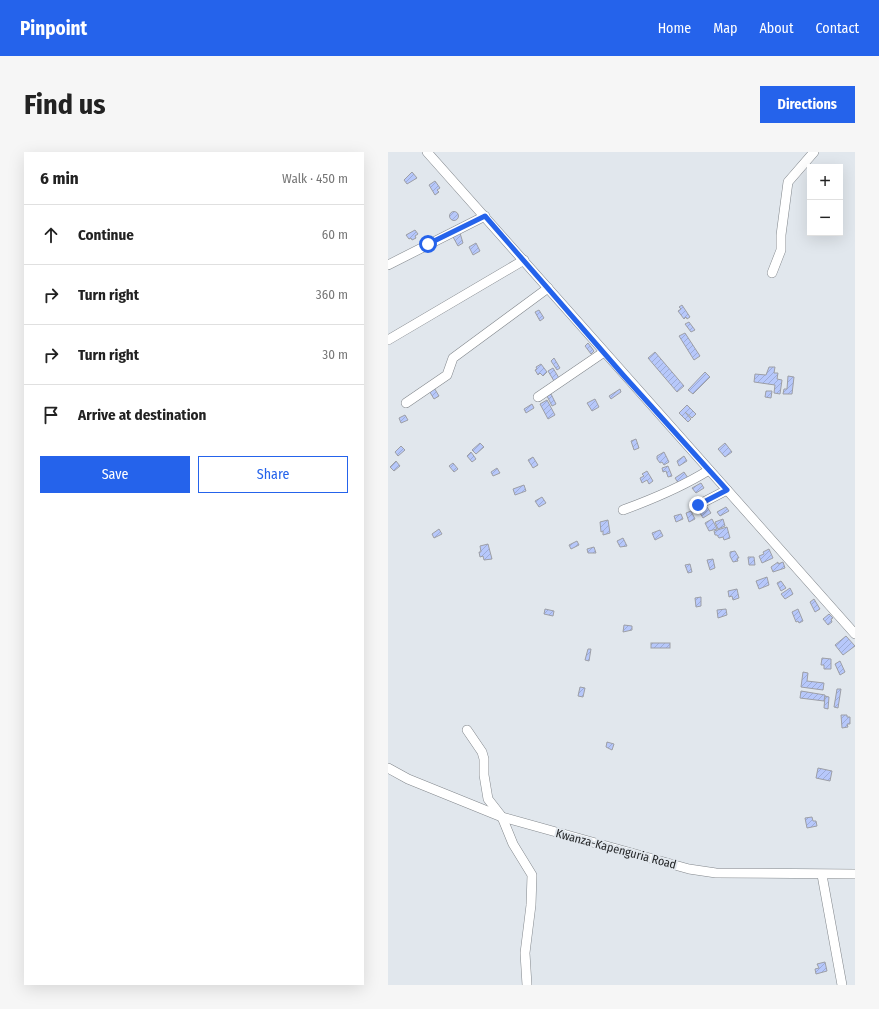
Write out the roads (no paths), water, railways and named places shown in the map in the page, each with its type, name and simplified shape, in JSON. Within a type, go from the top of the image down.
[{"type":"street","points":[[427,152],[855,634]]},
{"type":"street","points":[[772,273],[781,250],[781,235],[788,182],[814,152]]},
{"type":"street","points":[[388,264],[485,216]]},
{"type":"street","points":[[388,340],[524,260]]},
{"type":"street","points":[[406,403],[447,375],[453,358],[548,288]]},
{"type":"street","points":[[538,397],[604,352]]},
{"type":"street","points":[[623,510],[661,496],[692,481],[709,470]]},
{"type":"street","points":[[698,505],[727,490]]},
{"type":"street","points":[[467,730],[482,752],[488,799],[502,817],[513,844],[532,875],[531,905],[525,953],[527,985]]},
{"type":"street","name":"Kwanza-Kapenguria Road","points":[[388,768],[408,779],[502,817],[689,869],[716,873],[822,875],[855,874]]},
{"type":"street","points":[[822,875],[842,985]]}]
